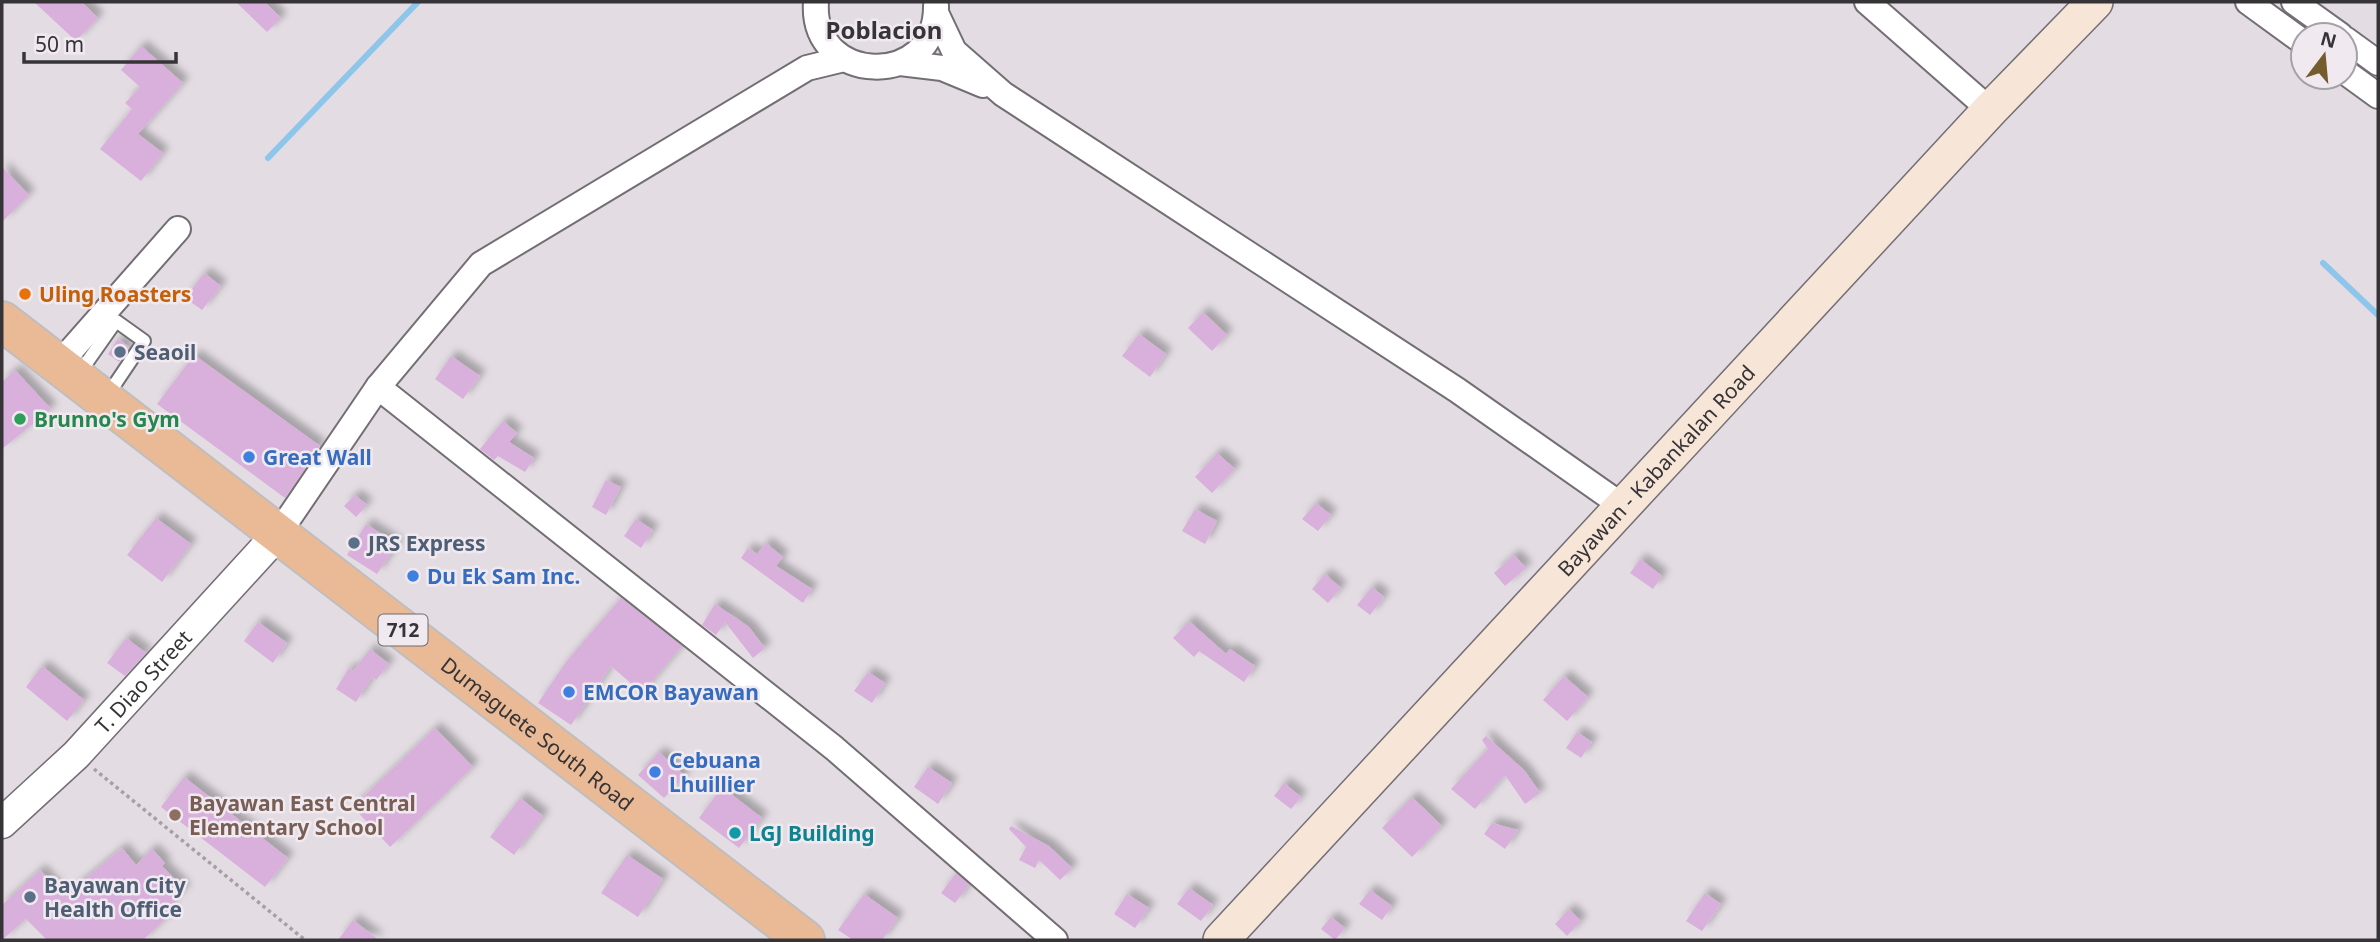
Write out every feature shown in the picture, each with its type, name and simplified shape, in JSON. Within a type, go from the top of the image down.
[{"type":"highway","name":"Dumaguete South Road","points":[[2,321],[805,940]]},
{"type":"main road","name":"Bayawan - Kabankalan Road","points":[[1222,940],[1990,110],[2095,2]]},
{"type":"street","points":[[1867,2],[1990,110]]},
{"type":"street","points":[[2248,2],[2289,32]]},
{"type":"street","points":[[2294,2],[2316,21]]},
{"type":"street","points":[[900,63],[923,46],[936,8]]},
{"type":"street","points":[[936,8],[954,51],[1003,94],[1457,390],[1624,507]]},
{"type":"street","points":[[817,13],[825,41],[845,59],[872,68],[900,63],[942,68],[1003,94]]},
{"type":"street","points":[[766,91],[799,58],[817,13]]},
{"type":"street","points":[[2359,53],[2378,63]]},
{"type":"street","points":[[278,534],[378,387],[481,264],[766,91],[807,68],[845,59]]},
{"type":"street","points":[[2359,82],[2378,96]]},
{"type":"street","points":[[80,380],[178,229]]},
{"type":"street","points":[[378,387],[834,748],[1055,940]]},
{"type":"street","name":"T. Diao Street","points":[[2,823],[76,755],[278,534]]},
{"type":"lane","points":[[116,321],[144,341],[80,380],[116,321]]},
{"type":"path","points":[[76,755],[305,940]]},
{"type":"building","points":[[34,2],[82,2],[98,18],[76,41]]},
{"type":"building","points":[[236,2],[265,2],[281,18],[267,32]]},
{"type":"building","points":[[141,46],[183,83],[138,134],[163,153],[141,181],[100,149],[132,109],[125,103],[140,87],[121,70]]},
{"type":"building","points":[[2,167],[29,195],[2,222]]},
{"type":"building","points":[[204,273],[221,286],[202,310],[185,298]]},
{"type":"building","points":[[1203,312],[1227,335],[1212,351],[1188,328]]},
{"type":"building","points":[[1139,334],[1166,354],[1150,377],[1122,356]]},
{"type":"building","name":"Seaoil","points":[[118,339],[129,347],[119,362],[108,354]]},
{"type":"building","points":[[194,355],[320,446],[285,498],[157,404]]},
{"type":"building","points":[[451,356],[480,376],[463,399],[435,379]]},
{"type":"building","points":[[15,370],[51,409],[2,449],[2,382]]},
{"type":"building","points":[[503,421],[517,433],[509,442],[534,458],[525,472],[498,456],[494,460],[480,449]]},
{"type":"building","points":[[1217,453],[1235,469],[1212,493],[1195,477]]},
{"type":"building","points":[[606,480],[621,487],[606,515],[592,507]]},
{"type":"building","points":[[355,495],[367,505],[356,517],[344,506]]},
{"type":"building","points":[[1316,503],[1331,515],[1318,531],[1302,519]]},
{"type":"building","points":[[1195,509],[1217,521],[1205,544],[1182,531]]},
{"type":"building","points":[[156,518],[191,544],[162,582],[127,555]]},
{"type":"building","points":[[636,519],[653,530],[641,548],[624,536]]},
{"type":"building","points":[[366,524],[397,544],[377,574],[347,555]]},
{"type":"building","points":[[766,543],[783,557],[776,566],[812,589],[803,603],[741,558],[748,548],[757,554]]},
{"type":"building","points":[[1514,555],[1526,568],[1505,586],[1494,573]]},
{"type":"building","points":[[1640,559],[1662,576],[1653,589],[1630,573]]},
{"type":"building","points":[[1325,574],[1341,588],[1328,603],[1312,589]]},
{"type":"building","points":[[1372,587],[1384,597],[1370,615],[1357,605]]},
{"type":"building","points":[[621,598],[682,646],[642,693],[611,666],[571,725],[538,703],[566,662]]},
{"type":"building","points":[[715,604],[749,627],[765,648],[753,658],[725,622],[716,635],[702,625]]},
{"type":"building","points":[[1189,621],[1226,654],[1230,649],[1255,666],[1244,682],[1199,651],[1194,657],[1173,638]]},
{"type":"building","points":[[258,622],[287,643],[273,663],[244,641]]},
{"type":"building","points":[[126,638],[146,653],[125,676],[107,663]]},
{"type":"building","points":[[370,649],[389,664],[376,680],[372,677],[356,702],[336,689],[349,668],[353,671]]},
{"type":"building","points":[[42,666],[84,700],[67,721],[26,687]]},
{"type":"building","points":[[868,672],[885,683],[872,703],[854,691]]},
{"type":"building","points":[[1564,676],[1588,697],[1567,721],[1543,700]]},
{"type":"building","points":[[435,728],[473,767],[390,847],[353,807]]},
{"type":"building","points":[[1577,732],[1592,742],[1581,758],[1566,748]]},
{"type":"building","points":[[1486,736],[1525,771],[1540,793],[1525,804],[1505,775],[1475,809],[1451,789],[1488,749],[1482,740]]},
{"type":"building","points":[[659,752],[685,776],[664,798],[638,775]]},
{"type":"building","points":[[928,767],[952,783],[938,804],[914,787]]},
{"type":"building","points":[[184,777],[288,858],[265,887],[161,807]]},
{"type":"building","points":[[1284,783],[1301,797],[1291,809],[1274,796]]},
{"type":"building","name":"LGJ Building","points":[[722,787],[762,818],[739,848],[699,818]]},
{"type":"building","points":[[1412,797],[1442,826],[1412,857],[1382,828]]},
{"type":"building","points":[[520,798],[543,816],[514,855],[490,837]]},
{"type":"building","points":[[1492,823],[1518,830],[1505,849],[1484,834]]},
{"type":"building","points":[[1011,826],[1049,846],[1072,868],[1060,880],[1039,860],[1035,868],[1019,860],[1026,847],[1009,829]]},
{"type":"building","points":[[122,848],[136,865],[152,849],[165,863],[162,866],[185,889],[167,908],[172,913],[143,940],[47,940],[26,919],[2,940],[2,905],[40,870],[64,896]]},
{"type":"building","points":[[627,855],[663,879],[638,917],[601,893]]},
{"type":"building","points":[[956,873],[969,885],[955,903],[941,893]]},
{"type":"building","points":[[1189,888],[1213,905],[1201,921],[1177,904]]},
{"type":"building","points":[[1370,890],[1392,906],[1382,920],[1359,904]]},
{"type":"building","points":[[1705,893],[1721,904],[1702,931],[1686,921]]},
{"type":"building","points":[[864,894],[898,918],[882,940],[853,940],[838,930]]},
{"type":"building","points":[[1127,894],[1149,908],[1135,928],[1114,914]]},
{"type":"building","points":[[1569,909],[1581,921],[1567,936],[1555,924]]},
{"type":"building","points":[[1331,917],[1345,928],[1335,940],[1321,929]]},
{"type":"building","points":[[353,920],[379,940],[338,940]]},
{"type":"waterway","points":[[268,158],[418,2]]},
{"type":"waterway","points":[[2323,263],[2378,315]]},
{"type":"place","name":"Uling Roasters","points":[[25,294]]},
{"type":"place","name":"Seaoil","points":[[120,352]]},
{"type":"place","name":"Brunno's Gym","points":[[20,419]]},
{"type":"place","name":"Great Wall","points":[[249,457]]},
{"type":"place","name":"JRS Express","points":[[354,543]]},
{"type":"place","name":"Du Ek Sam Inc.","points":[[413,576]]},
{"type":"place","name":"EMCOR Bayawan","points":[[569,692]]},
{"type":"place","name":"Cebuana Lhuillier","points":[[655,772]]},
{"type":"place","name":"Bayawan East Central Elementary School","points":[[175,815]]},
{"type":"place","name":"LGJ Building","points":[[735,833]]},
{"type":"place","name":"Bayawan City Health Office","points":[[30,897]]},
{"type":"district","name":"Poblacion","points":[[884,29]]}]
